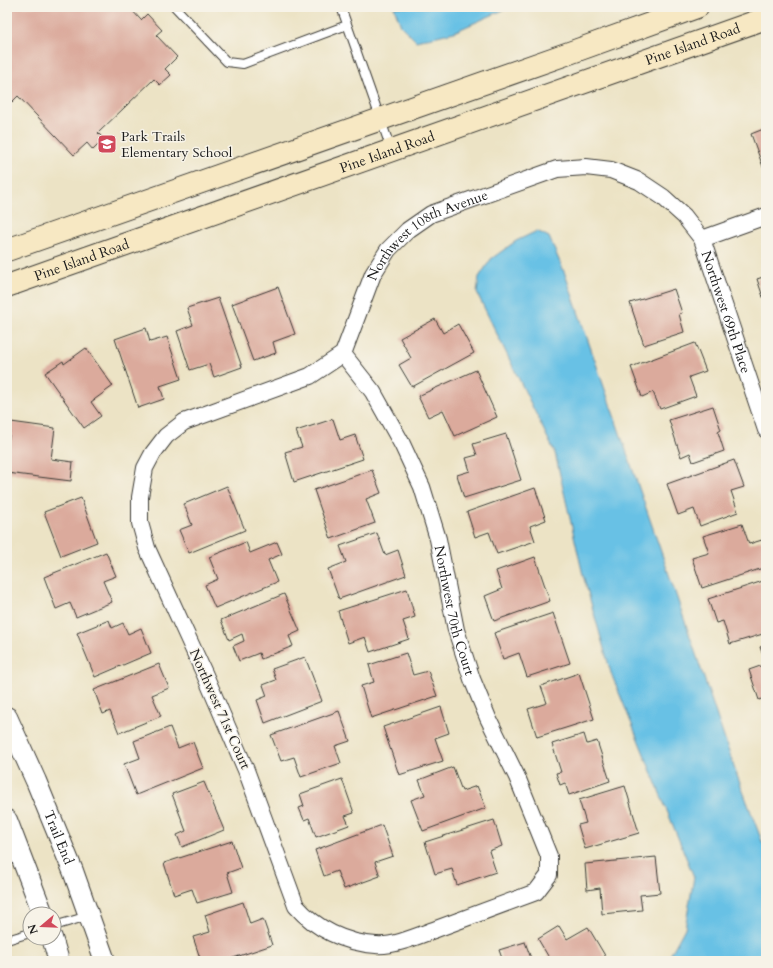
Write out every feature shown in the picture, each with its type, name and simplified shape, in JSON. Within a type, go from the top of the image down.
[{"type":"main road","points":[[7,250],[380,118],[565,55],[697,7]]},
{"type":"main road","name":"Pine Island Road","points":[[7,286],[766,18]]},
{"type":"street","name":"Northwest 108th Avenue","points":[[343,354],[373,274],[388,250],[408,230],[431,214],[557,169],[586,168],[611,170],[639,181],[663,197],[684,216],[702,240]]},
{"type":"street","points":[[702,240],[766,216]]},
{"type":"street","name":"Northwest 69th Place","points":[[702,240],[766,430]]},
{"type":"street","name":"Northwest 71st Court","points":[[343,354],[310,376],[184,422],[166,436],[153,453],[145,468],[140,497],[140,523],[147,548],[205,675],[246,770],[296,906],[306,917],[333,935],[354,942],[377,946],[401,942],[536,892],[549,875]]},
{"type":"street","name":"Northwest 70th Court","points":[[343,354],[373,392],[402,444],[422,487],[438,539],[456,630],[472,679],[488,718],[517,777],[550,856],[549,875]]},
{"type":"street","name":"Trail End","points":[[7,717],[36,781],[73,871],[105,961]]},
{"type":"street","points":[[7,820],[40,906]]},
{"type":"street","points":[[54,946],[59,961]]},
{"type":"lane","points":[[175,7],[227,62],[243,64],[347,25]]},
{"type":"lane","points":[[341,7],[392,150]]},
{"type":"lane","points":[[7,138],[7,148]]},
{"type":"lane","points":[[62,924],[89,916]]},
{"type":"lane","points":[[7,940],[22,935]]},
{"type":"water","points":[[394,7],[510,7],[454,32],[416,41],[401,26]]},
{"type":"water","points":[[537,231],[549,237],[565,274],[735,770],[763,844],[766,847],[766,961],[667,961],[685,928],[694,877],[611,673],[583,575],[555,453],[477,293],[479,277],[491,259],[516,241]]},
{"type":"building","points":[[7,7],[129,7],[141,20],[147,14],[162,30],[156,35],[177,57],[165,69],[171,75],[160,85],[154,79],[98,133],[104,139],[93,150],[87,143],[74,155],[18,96],[12,102],[7,97]]},
{"type":"building","points":[[766,128],[766,175],[751,134]]},
{"type":"building","points":[[766,276],[766,306],[757,279]]},
{"type":"building","points":[[278,287],[295,334],[273,342],[276,353],[253,361],[232,304]]},
{"type":"building","points":[[674,289],[682,313],[679,314],[684,332],[644,345],[630,303]]},
{"type":"building","points":[[218,298],[242,367],[214,377],[209,364],[190,370],[177,331],[193,325],[187,308]]},
{"type":"building","points":[[435,319],[443,333],[458,324],[474,353],[412,387],[399,365],[411,358],[400,338]]},
{"type":"building","points":[[146,328],[150,342],[167,337],[181,379],[160,386],[164,399],[138,408],[115,339]]},
{"type":"building","points":[[695,343],[706,371],[689,377],[696,396],[660,409],[653,392],[642,397],[631,367]]},
{"type":"building","points":[[86,348],[113,386],[91,402],[101,416],[84,428],[45,373],[63,361],[64,364]]},
{"type":"building","points":[[476,370],[497,417],[455,436],[443,410],[428,417],[418,396]]},
{"type":"building","points":[[713,406],[721,430],[718,432],[724,451],[693,462],[690,453],[681,457],[669,420]]},
{"type":"building","points":[[333,419],[340,440],[355,435],[363,459],[294,482],[285,452],[302,447],[296,431]]},
{"type":"building","points":[[11,422],[55,428],[51,459],[73,462],[71,481],[7,473],[7,450]]},
{"type":"building","points":[[506,434],[521,480],[464,498],[457,475],[470,471],[466,458],[477,455],[473,444]]},
{"type":"building","points":[[734,460],[744,487],[731,491],[738,512],[700,526],[694,509],[678,515],[667,484]]},
{"type":"building","points":[[372,470],[381,493],[366,499],[375,523],[331,539],[314,490]]},
{"type":"building","points":[[227,486],[245,530],[189,553],[179,530],[192,525],[184,504]]},
{"type":"building","points":[[535,488],[546,520],[530,526],[535,541],[497,554],[489,532],[475,537],[467,512]]},
{"type":"building","points":[[81,498],[97,542],[61,556],[44,512]]},
{"type":"building","points":[[742,524],[749,544],[762,540],[766,553],[766,567],[702,588],[692,558],[709,553],[703,536]]},
{"type":"building","points":[[377,533],[385,555],[398,550],[406,575],[339,599],[328,569],[346,562],[340,546]]},
{"type":"building","points":[[246,542],[250,553],[277,542],[282,554],[268,560],[277,582],[215,608],[205,585],[218,579],[209,557]]},
{"type":"building","points":[[106,552],[116,576],[103,581],[112,602],[76,617],[70,603],[56,609],[44,577]]},
{"type":"building","points":[[535,557],[550,601],[494,621],[485,596],[502,589],[496,571]]},
{"type":"building","points":[[766,580],[766,633],[730,644],[723,621],[716,623],[708,599]]},
{"type":"building","points":[[407,589],[415,617],[403,621],[409,639],[370,652],[365,637],[348,643],[338,611]]},
{"type":"building","points":[[284,594],[300,631],[289,636],[293,646],[261,659],[259,653],[239,661],[233,646],[244,641],[242,634],[229,640],[221,620]]},
{"type":"building","points":[[553,613],[570,663],[527,677],[519,653],[503,659],[494,633]]},
{"type":"building","points":[[109,620],[112,628],[123,623],[128,634],[141,628],[151,653],[95,677],[77,633]]},
{"type":"building","points":[[766,645],[766,664],[760,647]]},
{"type":"building","points":[[406,653],[413,675],[428,671],[437,696],[371,718],[361,686],[374,682],[369,665]]},
{"type":"building","points":[[305,657],[322,701],[265,723],[257,700],[267,696],[263,685],[276,680],[272,669]]},
{"type":"building","points":[[159,664],[169,688],[152,695],[161,716],[119,733],[110,711],[103,714],[94,690]]},
{"type":"building","points":[[766,664],[766,697],[759,700],[749,670]]},
{"type":"building","points":[[579,673],[594,719],[537,737],[528,709],[547,703],[541,686]]},
{"type":"building","points":[[441,707],[449,733],[435,738],[443,761],[399,775],[383,727]]},
{"type":"building","points":[[339,711],[350,741],[335,746],[341,763],[301,777],[294,757],[281,761],[271,735]]},
{"type":"building","points":[[170,727],[178,748],[193,742],[203,768],[136,795],[124,764],[140,758],[134,741]]},
{"type":"building","points":[[584,734],[587,744],[597,741],[610,781],[569,795],[565,783],[560,785],[556,773],[561,772],[552,744]]},
{"type":"building","points":[[453,767],[462,791],[477,786],[486,808],[423,831],[411,800],[425,795],[419,780]]},
{"type":"building","points":[[342,779],[354,813],[345,816],[349,825],[316,837],[309,818],[304,820],[299,808],[304,806],[300,794]]},
{"type":"building","points":[[204,782],[224,830],[182,847],[177,835],[186,831],[172,794]]},
{"type":"building","points":[[625,786],[639,833],[585,849],[578,825],[586,823],[579,800]]},
{"type":"building","points":[[494,820],[502,846],[489,851],[496,872],[457,885],[452,869],[435,874],[425,842]]},
{"type":"building","points":[[382,825],[393,856],[375,862],[380,876],[344,889],[337,871],[324,876],[315,850]]},
{"type":"building","points":[[232,841],[241,868],[227,873],[233,892],[197,903],[192,889],[174,895],[164,863]]},
{"type":"building","points":[[656,857],[660,893],[640,895],[642,910],[602,914],[600,888],[587,890],[585,864]]},
{"type":"building","points":[[243,902],[250,924],[263,919],[272,945],[224,961],[201,961],[193,937],[210,932],[205,915]]},
{"type":"building","points":[[559,926],[567,939],[588,927],[607,959],[604,961],[551,961],[538,939]]},
{"type":"building","points":[[525,942],[532,961],[503,961],[499,950]]},
{"type":"place","name":"Park Trails Elementary School","points":[[107,144]]}]
